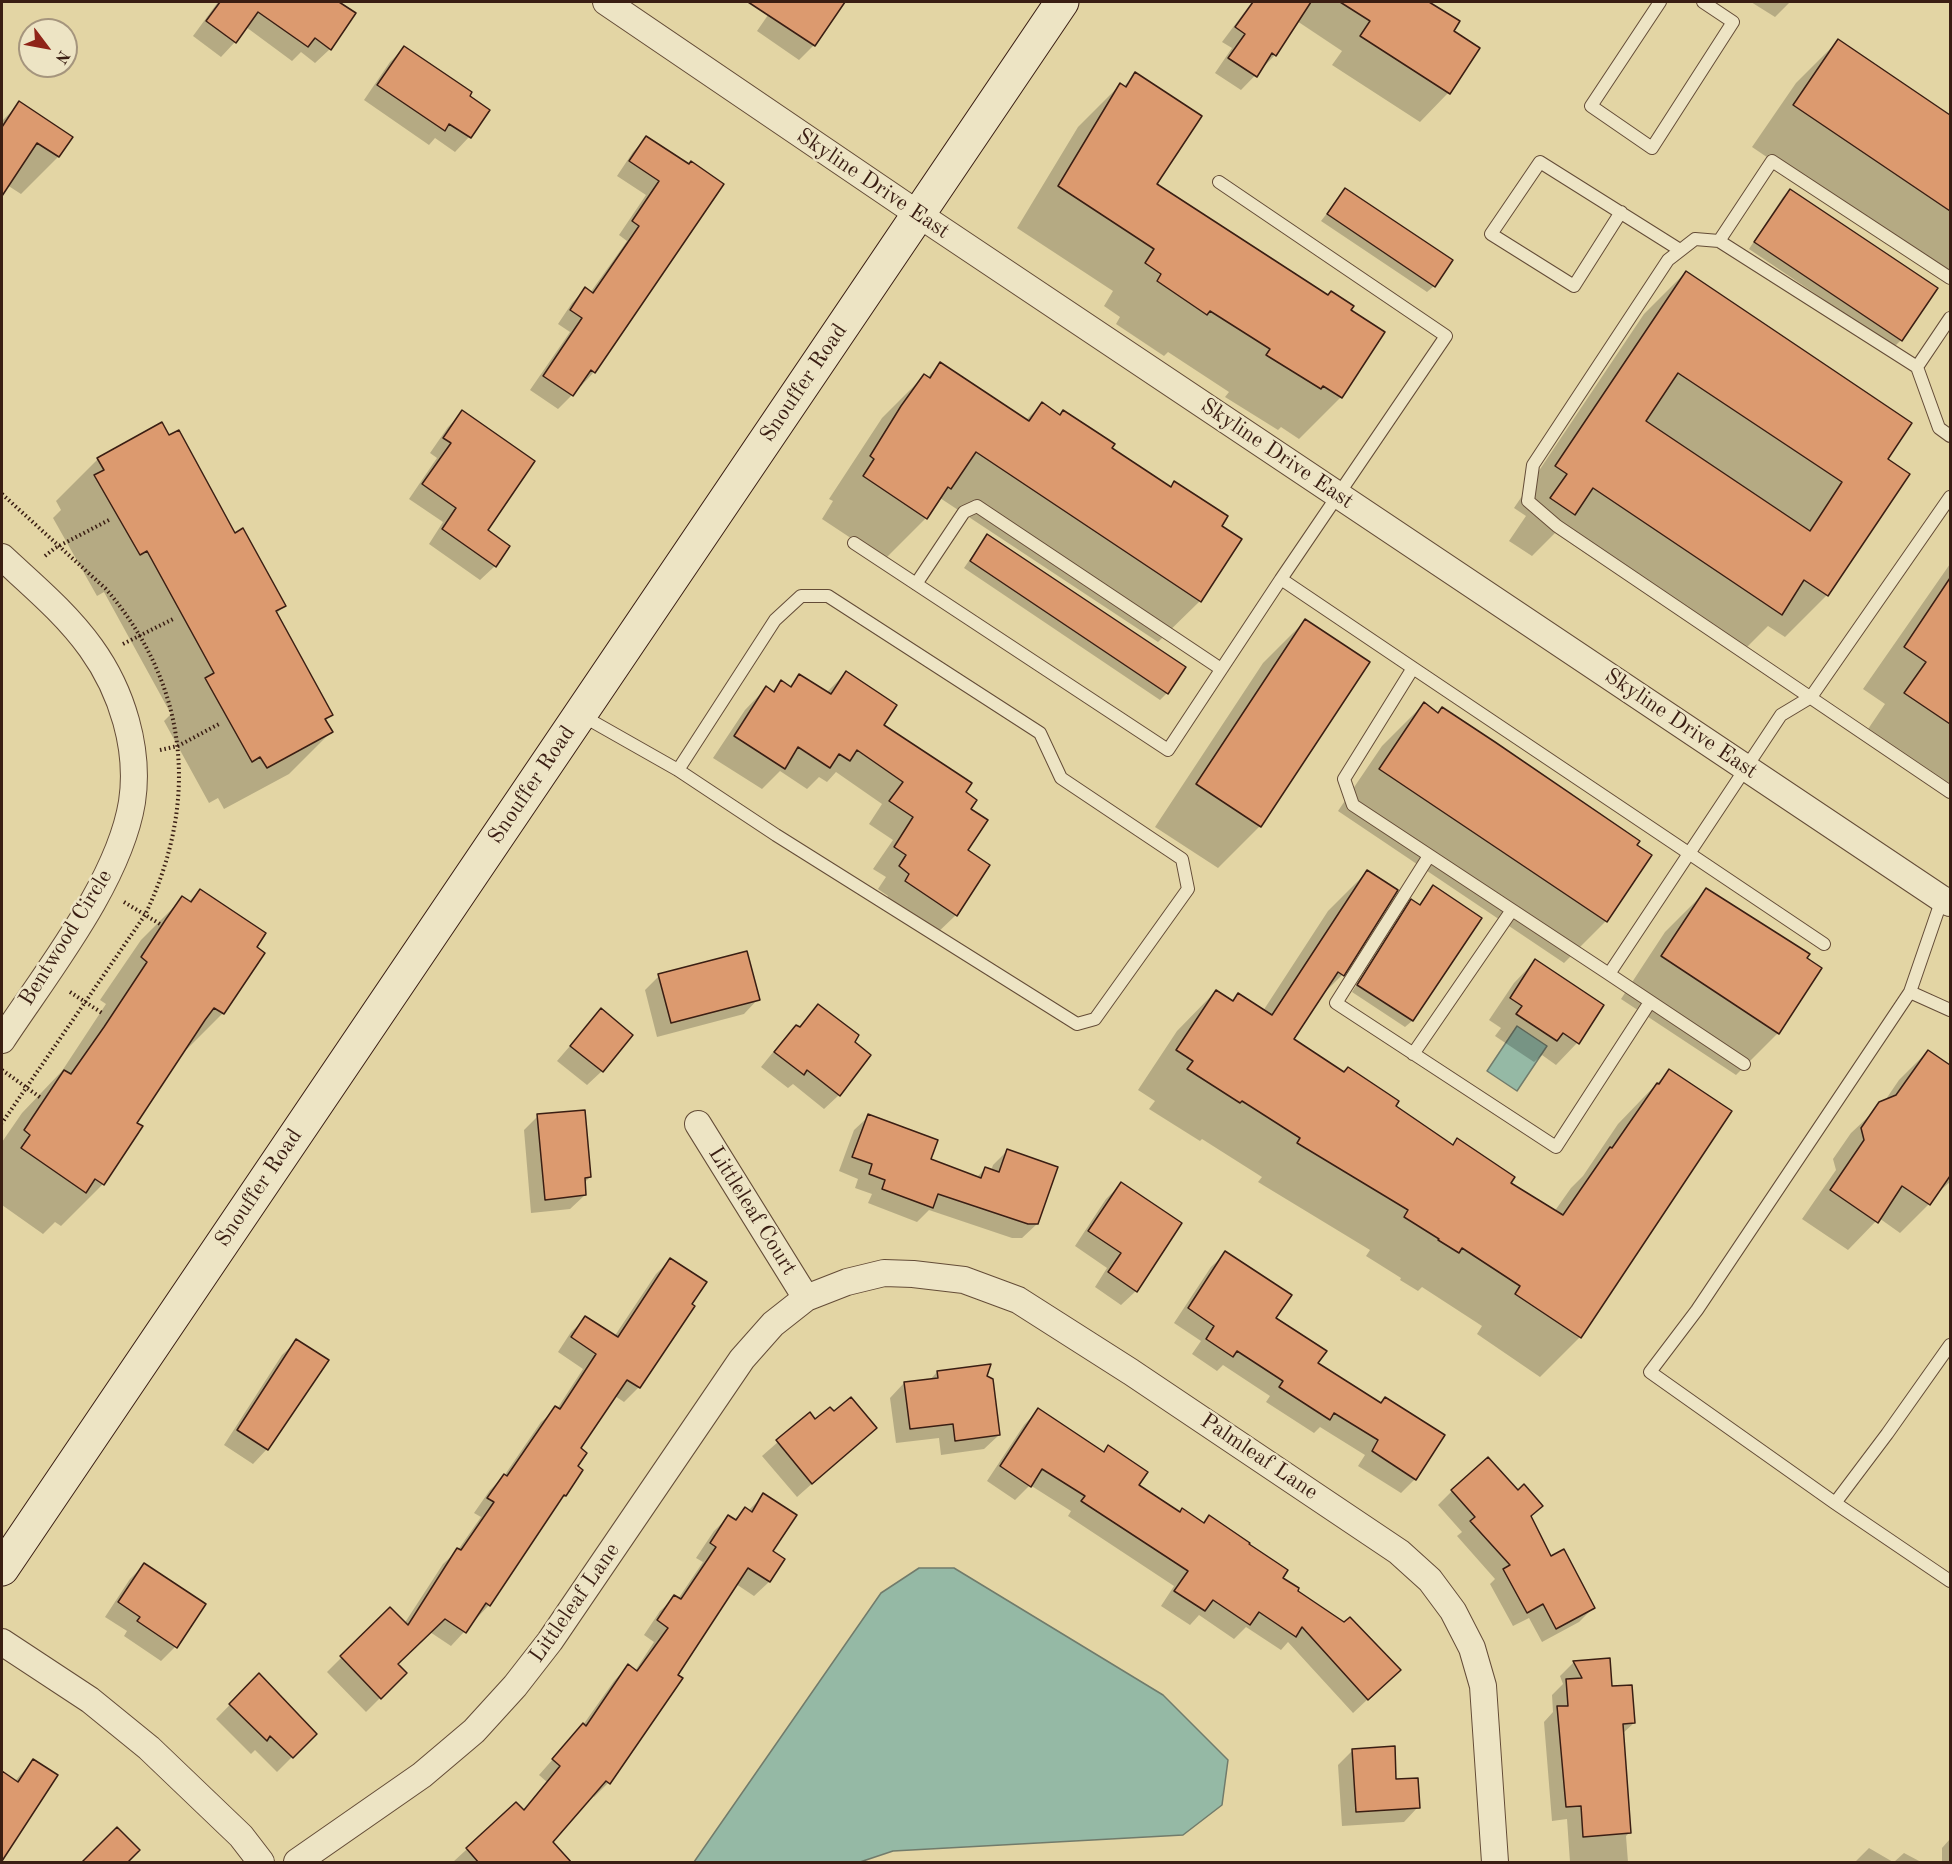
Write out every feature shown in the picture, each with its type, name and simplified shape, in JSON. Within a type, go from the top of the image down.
[{"type":"main road","name":"Snouffer Road","points":[[2,1569],[1062,2]]},
{"type":"street","name":"Skyline Drive East","points":[[606,2],[918,214],[1946,901]]},
{"type":"street","name":"Bentwood Circle","points":[[2,557],[67,619],[97,658],[123,710],[132,744],[132,802],[125,832],[100,888],[82,920],[2,1040]]},
{"type":"street","name":"Littleleaf Court","points":[[698,1124],[806,1298]]},
{"type":"street","name":"Palmleaf Lane","points":[[806,1298],[847,1282],[894,1274],[964,1280],[1018,1300],[1131,1372],[1399,1552],[1430,1580],[1454,1611],[1472,1648],[1483,1686],[1495,1863]]},
{"type":"street","name":"Littleleaf Lane","points":[[297,1863],[422,1775],[474,1731],[515,1686],[550,1641],[742,1359],[773,1324],[806,1298]]},
{"type":"street","points":[[2,1642],[90,1701],[149,1748],[241,1836],[261,1863]]},
{"type":"lane","points":[[1660,2],[1591,106],[1652,148],[1733,22],[1702,2]]},
{"type":"lane","points":[[1719,241],[1772,161],[1950,278]]},
{"type":"lane","points":[[1621,212],[1574,286],[1491,234],[1540,162],[1621,212],[1680,250]]},
{"type":"lane","points":[[854,543],[1168,750],[1446,336],[1219,182]]},
{"type":"lane","points":[[1950,436],[1939,428],[1917,367],[1719,241],[1695,239],[1668,260],[1533,465],[1528,501],[1557,526],[1950,792]]},
{"type":"lane","points":[[1917,367],[1950,318]]},
{"type":"lane","points":[[1609,974],[1781,715],[1811,697],[1950,497]]},
{"type":"lane","points":[[916,584],[964,512],[977,506],[1221,669]]},
{"type":"lane","points":[[1281,579],[1824,944]]},
{"type":"lane","points":[[580,714],[678,770],[776,835],[1077,1024],[1095,1018],[1188,889],[1182,859],[1061,778],[1040,733],[828,596],[801,596],[775,620],[678,770]]},
{"type":"lane","points":[[1413,668],[1344,778],[1353,805],[1744,1064]]},
{"type":"lane","points":[[1429,856],[1336,1003],[1413,1054],[1556,1147],[1650,1002]]},
{"type":"lane","points":[[1946,901],[1910,992],[1697,1310],[1650,1372],[1950,1581]]},
{"type":"lane","points":[[1413,1054],[1512,910]]},
{"type":"lane","points":[[1910,992],[1950,1010]]},
{"type":"lane","points":[[1835,1503],[1950,1345]]},
{"type":"path","points":[[23,577],[55,548],[109,520]]},
{"type":"path","points":[[97,658],[174,619]]},
{"type":"path","points":[[132,754],[178,746],[219,723]]},
{"type":"path","points":[[100,888],[159,924]]},
{"type":"path","points":[[45,974],[102,1013]]},
{"type":"path","points":[[2,1070],[41,1098]]},
{"type":"shaded area","points":[[1517,1026],[1547,1046],[1517,1091],[1487,1071]]},
{"type":"shaded area","points":[[919,1568],[954,1568],[1163,1695],[1228,1760],[1222,1805],[1183,1835],[893,1851],[860,1862],[694,1862],[881,1593]]},
{"type":"building","points":[[220,2],[339,2],[356,13],[331,50],[315,38],[308,47],[258,12],[236,43],[206,21]]},
{"type":"building","points":[[748,2],[845,2],[815,46]]},
{"type":"building","points":[[1253,2],[1311,2],[1276,56],[1272,53],[1257,77],[1228,58],[1245,34],[1235,27]]},
{"type":"building","points":[[1340,2],[1429,2],[1460,21],[1454,31],[1480,48],[1450,94],[1360,36],[1370,21]]},
{"type":"building","points":[[1838,39],[1950,115],[1950,211],[1793,105]]},
{"type":"building","points":[[404,46],[472,92],[470,96],[490,110],[471,138],[449,124],[445,131],[377,85]]},
{"type":"building","points":[[1135,72],[1202,116],[1157,184],[1328,295],[1331,291],[1354,306],[1351,310],[1385,332],[1342,398],[1323,386],[1321,389],[1266,355],[1270,349],[1210,311],[1207,315],[1157,281],[1161,274],[1145,263],[1154,249],[1058,186],[1120,83],[1126,87]]},
{"type":"building","points":[[19,101],[73,137],[59,157],[37,143],[2,196],[2,127]]},
{"type":"building","points":[[646,136],[689,164],[691,161],[724,184],[595,373],[591,370],[573,396],[543,376],[582,318],[570,310],[585,287],[593,293],[639,226],[632,221],[659,181],[629,161]]},
{"type":"building","points":[[1345,188],[1453,260],[1435,287],[1327,214]]},
{"type":"building","points":[[1790,189],[1938,288],[1902,341],[1754,242]]},
{"type":"building","points":[[1686,271],[1912,423],[1888,459],[1910,474],[1828,596],[1804,580],[1782,615],[1593,488],[1575,515],[1550,498],[1567,474],[1555,466]],"holes":[[[1678,373],[1842,482],[1810,531],[1646,421]]]},
{"type":"building","points":[[940,362],[1029,421],[1042,402],[1060,415],[1063,410],[1115,444],[1112,448],[1171,487],[1174,481],[1228,516],[1222,526],[1242,539],[1201,602],[976,452],[951,489],[948,487],[927,519],[863,476],[874,459],[870,456],[901,406],[924,374],[930,378]]},
{"type":"building","points":[[462,410],[535,461],[488,530],[510,546],[496,567],[442,529],[456,508],[422,484],[451,443],[443,438]]},
{"type":"building","points":[[162,422],[169,435],[179,430],[235,533],[243,528],[286,606],[276,611],[333,715],[325,719],[333,732],[267,768],[260,757],[252,762],[205,678],[214,673],[147,551],[140,555],[94,475],[104,470],[97,458]]},
{"type":"building","points":[[987,534],[1186,667],[1168,694],[970,561]]},
{"type":"building","points":[[1950,578],[1950,724],[1904,693],[1926,662],[1904,647]]},
{"type":"building","points":[[1305,619],[1370,662],[1261,827],[1196,784]]},
{"type":"building","points":[[846,671],[897,705],[884,725],[972,783],[966,792],[977,800],[971,809],[988,820],[968,850],[990,865],[957,916],[905,881],[909,874],[899,866],[906,855],[894,847],[913,817],[889,801],[903,782],[857,750],[850,761],[839,754],[830,768],[798,747],[785,769],[734,736],[766,686],[774,692],[781,680],[791,687],[799,674],[831,694]]},
{"type":"building","points":[[1424,702],[1438,713],[1442,707],[1495,742],[1640,841],[1637,845],[1652,855],[1607,922],[1379,769]]},
{"type":"building","points":[[1367,870],[1398,890],[1344,976],[1338,972],[1294,1039],[1344,1072],[1348,1067],[1399,1101],[1396,1106],[1453,1145],[1457,1138],[1515,1177],[1511,1183],[1563,1215],[1610,1147],[1612,1148],[1669,1069],[1732,1111],[1581,1338],[1515,1294],[1520,1286],[1462,1248],[1459,1253],[1438,1240],[1404,1217],[1408,1210],[1297,1143],[1300,1138],[1187,1069],[1193,1061],[1176,1050],[1216,990],[1233,1001],[1238,993],[1272,1015]]},
{"type":"building","points":[[1433,885],[1482,918],[1413,1021],[1357,985],[1411,899],[1420,905]]},
{"type":"building","points":[[1706,888],[1810,954],[1807,958],[1822,968],[1779,1034],[1661,956]]},
{"type":"building","points":[[200,889],[266,933],[257,947],[265,953],[224,1014],[214,1008],[205,1020],[137,1123],[143,1126],[104,1185],[95,1179],[86,1193],[21,1148],[30,1135],[24,1130],[64,1070],[71,1074],[104,1027],[147,962],[141,957],[182,896],[191,902]]},
{"type":"building","points":[[747,951],[760,1000],[671,1023],[658,974]]},
{"type":"building","points":[[1535,959],[1604,1005],[1579,1044],[1563,1033],[1557,1041],[1516,1014],[1522,1006],[1510,998]]},
{"type":"building","points":[[818,1004],[859,1035],[855,1042],[871,1055],[840,1096],[807,1070],[804,1075],[774,1052],[796,1025],[800,1027]]},
{"type":"building","points":[[601,1008],[633,1035],[603,1072],[570,1046]]},
{"type":"building","points":[[1928,1050],[1950,1065],[1950,1176],[1930,1205],[1902,1186],[1878,1223],[1830,1190],[1864,1140],[1861,1128],[1879,1102],[1896,1095]]},
{"type":"building","points":[[585,1110],[591,1177],[585,1178],[586,1195],[545,1200],[537,1114]]},
{"type":"building","points":[[868,1114],[938,1140],[931,1159],[981,1178],[985,1167],[999,1172],[1007,1149],[1058,1167],[1038,1224],[1028,1224],[938,1194],[933,1208],[882,1189],[885,1180],[869,1174],[872,1164],[852,1157]]},
{"type":"building","points":[[1121,1182],[1182,1223],[1137,1292],[1108,1272],[1121,1253],[1088,1231]]},
{"type":"building","points":[[1225,1251],[1292,1295],[1276,1318],[1327,1351],[1318,1363],[1381,1403],[1385,1397],[1445,1435],[1416,1480],[1372,1451],[1378,1440],[1334,1413],[1330,1420],[1279,1387],[1283,1381],[1237,1351],[1233,1357],[1206,1339],[1214,1326],[1188,1308]]},
{"type":"building","points":[[670,1258],[707,1282],[692,1304],[695,1306],[640,1388],[627,1380],[581,1448],[587,1453],[578,1466],[583,1470],[490,1606],[486,1603],[466,1633],[445,1619],[398,1664],[407,1673],[381,1699],[340,1656],[390,1607],[408,1625],[457,1548],[461,1550],[494,1502],[487,1498],[504,1474],[507,1476],[555,1406],[560,1409],[596,1354],[571,1337],[585,1316],[618,1337]]},
{"type":"building","points":[[296,1339],[329,1360],[268,1450],[237,1430]]},
{"type":"building","points":[[991,1364],[987,1376],[993,1379],[1000,1435],[955,1441],[953,1424],[910,1429],[904,1382],[938,1378],[937,1371]]},
{"type":"building","points":[[851,1397],[877,1428],[812,1484],[776,1440],[810,1412],[815,1419],[830,1407],[834,1411]]},
{"type":"building","points":[[1038,1408],[1104,1452],[1108,1445],[1148,1472],[1139,1485],[1180,1512],[1182,1508],[1204,1523],[1209,1515],[1288,1570],[1283,1578],[1344,1622],[1350,1617],[1401,1670],[1368,1700],[1302,1627],[1296,1637],[1259,1612],[1250,1625],[1213,1600],[1205,1611],[1174,1591],[1188,1571],[1081,1501],[1085,1496],[1042,1469],[1031,1487],[1000,1466]]},
{"type":"building","points":[[1488,1457],[1518,1490],[1524,1484],[1543,1506],[1531,1516],[1551,1556],[1564,1549],[1595,1608],[1556,1629],[1543,1604],[1527,1613],[1503,1569],[1510,1565],[1470,1521],[1475,1517],[1451,1490]]},
{"type":"building","points":[[763,1493],[797,1515],[773,1551],[785,1559],[770,1582],[748,1568],[678,1675],[683,1678],[610,1784],[606,1781],[553,1842],[572,1863],[479,1863],[466,1848],[516,1802],[524,1810],[560,1766],[552,1759],[583,1723],[586,1726],[628,1664],[637,1671],[668,1628],[657,1620],[674,1595],[681,1599],[716,1547],[710,1543],[728,1515],[736,1520],[745,1507],[752,1512]]},
{"type":"building","points":[[144,1563],[206,1604],[177,1648],[137,1621],[140,1617],[118,1602]]},
{"type":"building","points":[[1610,1658],[1612,1686],[1632,1685],[1635,1723],[1623,1724],[1631,1833],[1583,1837],[1581,1806],[1566,1807],[1557,1706],[1568,1706],[1566,1679],[1582,1678],[1573,1661]]},
{"type":"building","points":[[259,1673],[317,1734],[293,1758],[270,1736],[267,1741],[229,1704]]},
{"type":"building","points":[[1395,1746],[1396,1779],[1418,1778],[1420,1808],[1356,1812],[1352,1749]]},
{"type":"building","points":[[33,1759],[58,1775],[2,1861],[2,1771],[18,1782]]},
{"type":"building","points":[[117,1827],[140,1850],[127,1863],[81,1863]]}]
